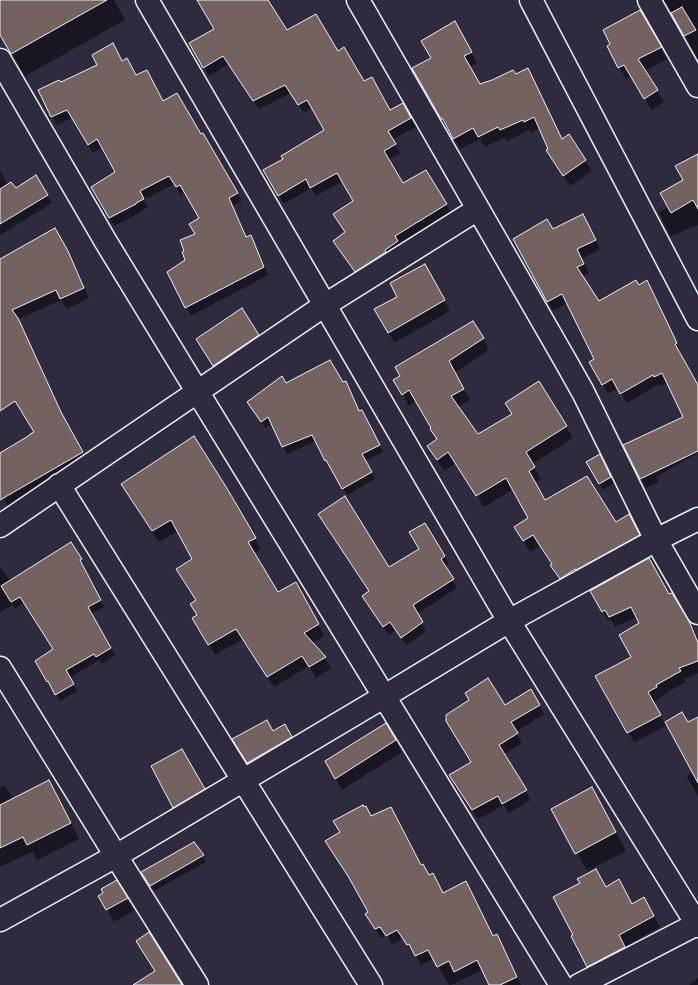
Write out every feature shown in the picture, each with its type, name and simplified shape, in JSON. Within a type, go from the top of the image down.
[{"type":"street","points":[[147,0],[509,621],[697,925],[579,985]]},
{"type":"street","points":[[358,0],[565,360],[656,540],[698,614]]},
{"type":"street","points":[[531,0],[698,319]]},
{"type":"street","points":[[648,0],[698,86]]},
{"type":"street","points":[[0,60],[106,242],[561,985]]},
{"type":"street","points":[[3,518],[59,485],[325,305],[478,209]]},
{"type":"street","points":[[59,485],[371,985]]},
{"type":"street","points":[[0,920],[116,856],[509,621],[656,540],[698,519]]},
{"type":"street","points":[[0,668],[197,985]]},
{"type":"building","points":[[0,0],[107,0],[11,54],[0,35]]},
{"type":"building","points":[[197,0],[268,0],[287,30],[316,14],[338,51],[344,47],[364,81],[372,77],[390,110],[403,103],[411,118],[388,131],[396,144],[384,151],[403,183],[426,170],[447,204],[395,236],[398,241],[385,250],[386,252],[355,272],[333,241],[345,232],[333,214],[353,201],[337,173],[310,188],[306,179],[278,196],[263,170],[283,159],[281,156],[324,130],[307,100],[298,105],[285,85],[253,101],[223,56],[203,68],[189,43],[214,29]]},
{"type":"building","points":[[682,7],[696,30],[684,36],[671,13]]},
{"type":"building","points":[[640,10],[662,47],[638,59],[658,90],[644,99],[624,65],[618,68],[607,46],[610,44],[603,30]]},
{"type":"building","points":[[455,21],[472,52],[464,56],[480,84],[513,70],[516,74],[528,68],[562,139],[569,134],[586,160],[563,176],[546,150],[548,149],[534,117],[500,130],[498,127],[478,137],[473,128],[453,139],[443,119],[441,119],[412,68],[431,58],[421,41]]},
{"type":"building","points":[[113,43],[122,61],[127,58],[136,75],[147,70],[163,101],[177,93],[201,134],[203,133],[238,193],[229,198],[246,237],[251,235],[264,267],[185,308],[167,272],[185,260],[182,252],[184,251],[180,240],[195,234],[189,224],[199,218],[180,185],[176,187],[169,176],[140,191],[144,199],[109,218],[91,187],[115,172],[97,139],[88,145],[67,110],[51,117],[38,90],[59,80],[61,82],[97,65],[92,55]]},
{"type":"building","points":[[698,154],[698,209],[693,200],[671,213],[660,193],[683,180],[675,166]]},
{"type":"building","points":[[36,175],[48,195],[0,224],[0,189],[11,182],[16,188]]},
{"type":"building","points":[[583,214],[596,240],[577,249],[584,264],[577,267],[599,301],[636,280],[639,285],[647,280],[677,343],[675,344],[698,385],[698,451],[640,479],[623,445],[683,417],[662,373],[654,377],[653,375],[620,394],[612,379],[602,385],[589,362],[594,359],[562,294],[547,302],[513,239],[547,219],[553,229]]},
{"type":"building","points":[[55,228],[68,251],[84,288],[60,299],[56,290],[12,310],[18,318],[61,412],[83,452],[0,500],[0,453],[34,432],[15,401],[0,411],[0,259]]},
{"type":"building","points":[[425,264],[445,300],[388,333],[374,309],[397,297],[390,283]]},
{"type":"building","points":[[242,308],[259,335],[213,366],[196,339]]},
{"type":"building","points":[[473,321],[484,338],[449,361],[464,389],[451,396],[478,434],[512,414],[505,403],[539,381],[567,426],[526,452],[535,467],[529,471],[545,500],[587,476],[616,522],[629,514],[640,535],[576,570],[575,569],[560,579],[550,565],[552,564],[533,535],[523,541],[514,527],[528,518],[506,478],[476,496],[448,452],[437,460],[427,446],[437,439],[430,429],[431,428],[409,390],[402,395],[393,380],[400,376],[395,367]]},
{"type":"building","points":[[330,360],[343,382],[346,381],[359,411],[362,410],[380,445],[362,454],[372,472],[342,489],[326,460],[325,461],[312,435],[282,447],[268,417],[261,422],[247,402],[282,376],[286,383]]},
{"type":"building","points":[[194,436],[256,538],[248,542],[278,592],[296,582],[319,624],[304,633],[326,657],[309,667],[302,656],[267,677],[236,629],[208,645],[192,618],[197,615],[190,604],[196,600],[176,569],[192,559],[171,520],[152,531],[121,484]]},
{"type":"building","points":[[600,454],[611,477],[599,484],[586,462]]},
{"type":"building","points":[[345,496],[389,567],[419,549],[409,532],[425,523],[445,556],[441,559],[454,579],[413,605],[423,622],[401,638],[390,622],[383,627],[362,596],[369,591],[318,514]]},
{"type":"building","points":[[71,542],[82,559],[80,560],[101,600],[88,607],[111,648],[96,657],[94,654],[66,670],[74,684],[55,695],[35,661],[53,649],[20,597],[11,602],[1,586]]},
{"type":"building","points":[[649,558],[669,594],[672,593],[689,621],[698,643],[698,661],[679,668],[681,671],[656,685],[657,687],[648,692],[661,715],[627,733],[595,676],[631,657],[619,635],[639,623],[631,607],[609,617],[605,610],[602,612],[590,591]]},
{"type":"building","points":[[488,678],[505,705],[531,689],[540,705],[511,722],[518,733],[499,745],[527,790],[502,804],[498,796],[472,810],[449,775],[471,762],[446,721],[446,715],[469,700],[465,693]]},
{"type":"building","points":[[682,712],[688,722],[698,717],[698,783],[665,722]]},
{"type":"building","points":[[267,720],[273,731],[285,724],[292,737],[247,763],[232,739]]},
{"type":"building","points":[[386,723],[396,740],[335,779],[325,761]]},
{"type":"building","points":[[182,749],[205,789],[173,808],[151,766]]},
{"type":"building","points":[[49,780],[71,823],[27,845],[23,837],[0,848],[0,805]]},
{"type":"building","points":[[592,787],[616,832],[575,854],[551,809]]},
{"type":"building","points":[[363,805],[364,807],[366,806],[371,816],[391,807],[421,865],[423,864],[429,875],[433,873],[443,893],[466,881],[493,936],[497,934],[517,977],[500,985],[489,985],[477,960],[454,972],[449,961],[437,967],[428,950],[415,956],[409,944],[407,945],[397,930],[386,936],[380,927],[375,929],[365,914],[368,912],[348,876],[325,841],[340,832],[333,821]]},
{"type":"building","points":[[194,842],[204,855],[150,886],[141,872]]},
{"type":"building","points":[[596,869],[606,887],[619,879],[632,904],[644,897],[654,916],[619,935],[625,947],[587,967],[571,936],[573,935],[553,897],[580,883],[577,879]]},
{"type":"building","points":[[117,880],[128,898],[106,910],[98,896],[103,893],[101,889]]},
{"type":"building","points":[[149,932],[182,985],[133,985],[155,971],[136,941]]}]
